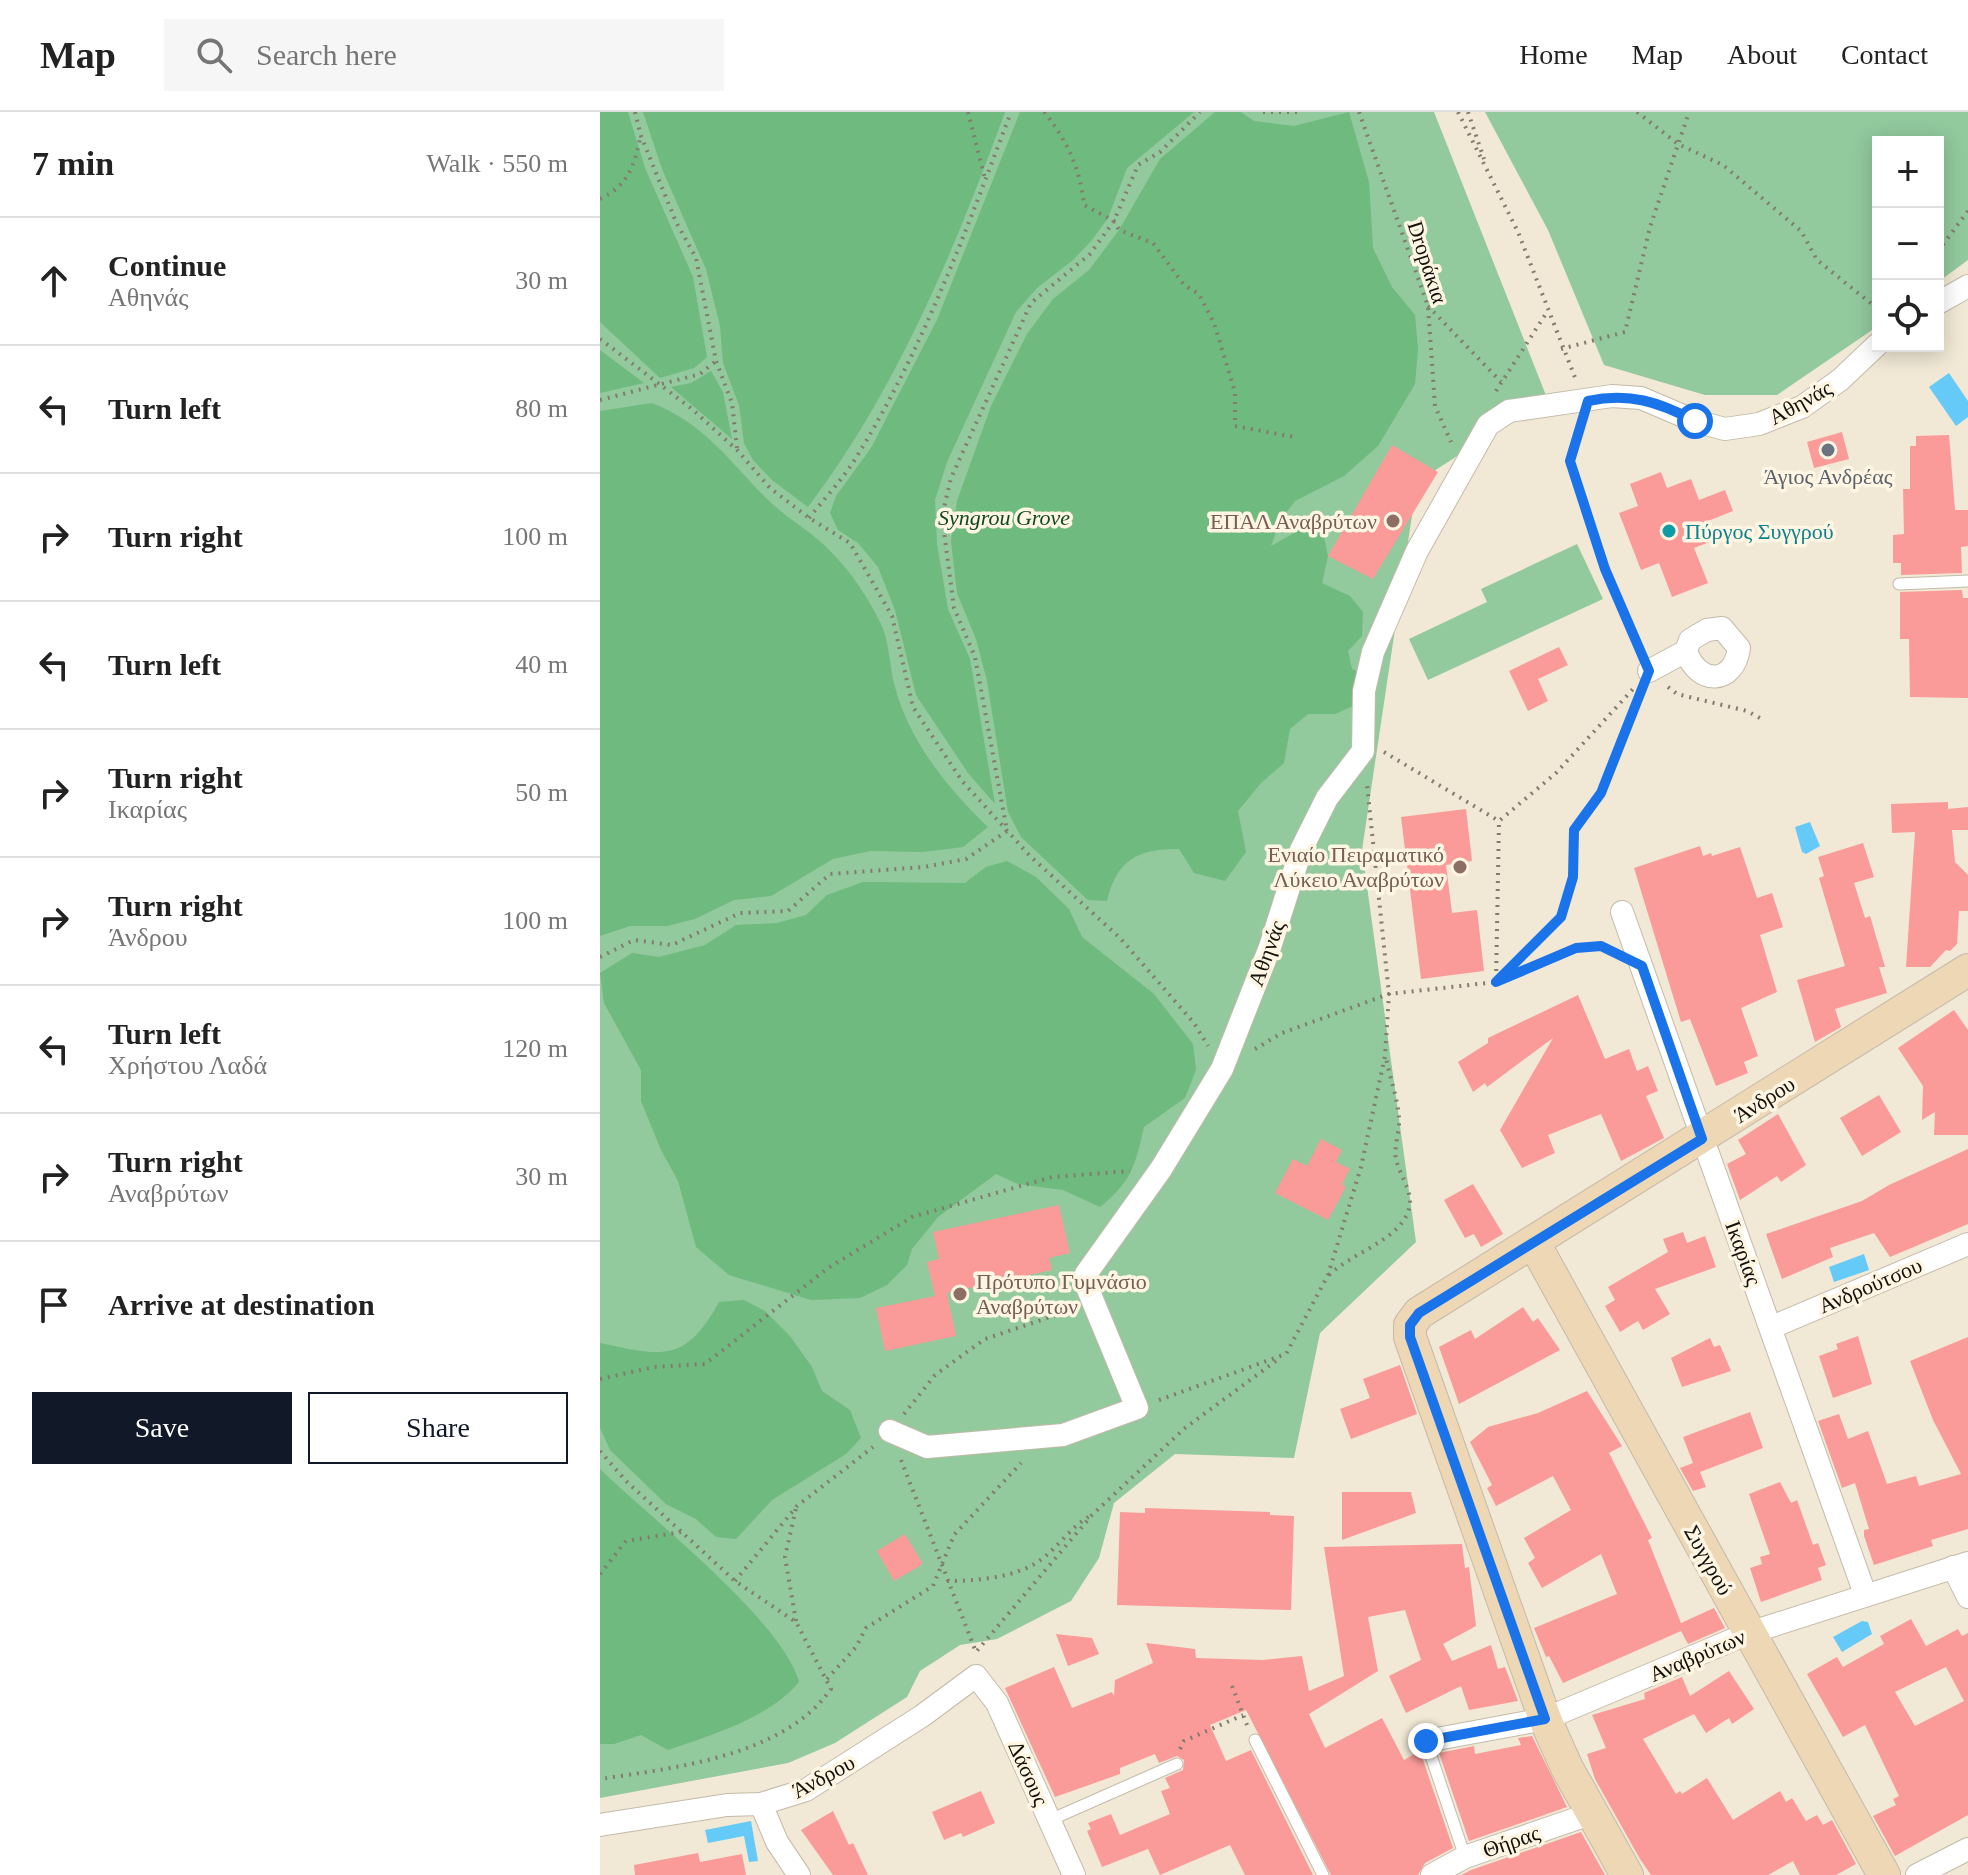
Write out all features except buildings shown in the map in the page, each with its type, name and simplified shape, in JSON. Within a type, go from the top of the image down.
[{"type":"main road","name":"Άνδρου","points":[[1545,1719],[1410,1337],[1410,1325],[1419,1313],[1535,1245],[1968,970]]},
{"type":"main road","name":"Συγγρού","points":[[1535,1245],[1884,1875]]},
{"type":"main road","points":[[1545,1719],[1627,1875]]},
{"type":"street","points":[[1944,300],[1968,286]]},
{"type":"street","name":"Αθηνάς","points":[[1137,1408],[1085,1278],[1161,1169],[1222,1069],[1270,947],[1301,850],[1327,798],[1363,745],[1364,691],[1373,652],[1417,551],[1488,425],[1509,411],[1537,404],[1588,401],[1612,396],[1641,398],[1695,421],[1725,429],[1759,424],[1802,407],[1840,380],[1872,350]]},
{"type":"street","points":[[1649,671],[1686,651]]},
{"type":"street","name":"Ικαρίας","points":[[1622,912],[1865,1594]]},
{"type":"street","name":"Ανδρούτσου","points":[[1772,1327],[1968,1244]]},
{"type":"street","points":[[890,1431],[927,1447],[1063,1435],[1137,1408]]},
{"type":"street","points":[[1960,1565],[1968,1597]]},
{"type":"street","name":"Αναβρύτων","points":[[1426,1741],[1545,1719],[1749,1633],[1960,1565]]},
{"type":"street","name":"Άνδρου","points":[[600,1825],[727,1805],[761,1804],[806,1790],[922,1716],[976,1676]]},
{"type":"street","name":"Δάσους","points":[[976,1676],[997,1703],[1074,1875]]},
{"type":"street","points":[[761,1804],[777,1842],[799,1875]]},
{"type":"street","name":"Θήρας","points":[[1432,1875],[1465,1857],[1593,1813]]},
{"type":"street","points":[[1917,1875],[1968,1849]]},
{"type":"lane","points":[[1899,584],[1968,581]]},
{"type":"lane","points":[[1255,1740],[1323,1875]]},
{"type":"lane","points":[[1426,1741],[1465,1857]]},
{"type":"lane","points":[[1050,1820],[1177,1764]]},
{"type":"path","points":[[635,112],[641,136],[676,222],[696,258],[716,361],[732,403],[738,451]]},
{"type":"path","points":[[968,112],[985,179]]},
{"type":"path","points":[[809,518],[853,462],[942,292],[1011,112]]},
{"type":"path","points":[[1044,112],[1062,134],[1080,176],[1084,205],[1114,221],[1119,230],[1153,243],[1184,285],[1199,294],[1214,323],[1235,392],[1235,426],[1294,437]]},
{"type":"path","points":[[1007,831],[975,657],[954,608],[942,516],[951,478],[1031,303],[1090,254],[1114,221],[1138,165],[1160,152],[1200,112]]},
{"type":"path","points":[[1263,112],[1299,112]]},
{"type":"path","name":"Dropάκια","points":[[1359,112],[1428,306],[1435,406],[1462,470]]},
{"type":"path","points":[[1458,112],[1518,232],[1561,349],[1588,401],[1570,461],[1605,569],[1649,671],[1677,694],[1747,711],[1760,718]]},
{"type":"path","points":[[1468,112],[1489,174]]},
{"type":"path","points":[[1637,112],[1678,144],[1723,165],[1801,231],[1817,260],[1872,304]]},
{"type":"path","points":[[1561,349],[1625,332],[1650,227],[1689,112]]},
{"type":"path","points":[[600,199],[616,191],[633,170],[641,136]]},
{"type":"path","points":[[1944,243],[1968,211]]},
{"type":"path","points":[[1428,306],[1501,382]]},
{"type":"path","points":[[600,339],[692,409],[738,451],[770,488],[809,518],[850,543],[892,616],[913,707],[962,781],[1007,831],[1120,938],[1194,1023],[1222,1069],[1282,1033],[1389,994],[1496,982],[1576,948],[1601,946],[1642,966]]},
{"type":"path","points":[[600,400],[700,374],[716,361]]},
{"type":"path","points":[[1496,982],[1499,821],[1556,773],[1649,671]]},
{"type":"path","points":[[1496,982],[1561,917],[1573,877],[1574,830],[1601,793],[1649,671]]},
{"type":"path","points":[[1363,745],[1499,821]]},
{"type":"path","points":[[890,1431],[976,1652],[1092,1515],[1185,1428],[1286,1354],[1328,1275],[1361,1167],[1385,1056],[1389,994],[1363,745]]},
{"type":"path","points":[[600,957],[634,940],[672,945],[740,913],[788,911],[830,874],[924,867],[966,859],[1007,831]]},
{"type":"path","points":[[1328,1275],[1343,1262],[1386,1238],[1400,1225],[1412,1206],[1407,1181],[1396,1161],[1399,1119],[1385,1056]]},
{"type":"path","points":[[600,1379],[654,1367],[705,1364],[828,1268],[912,1217],[1052,1177],[1161,1169]]},
{"type":"path","points":[[1137,1408],[1286,1354]]},
{"type":"path","points":[[827,1679],[856,1647],[866,1628],[933,1586],[940,1562],[964,1523],[1049,1436]]},
{"type":"path","points":[[600,1451],[626,1481],[735,1581],[796,1622]]},
{"type":"path","points":[[600,1779],[675,1768],[732,1753],[793,1726],[817,1709],[831,1689],[796,1622],[785,1557],[797,1506]]},
{"type":"path","points":[[947,1581],[1016,1571],[1039,1561],[1072,1526],[1092,1515]]},
{"type":"path","points":[[600,1574],[626,1541],[682,1532]]},
{"type":"path","points":[[1232,1686],[1255,1740]]},
{"type":"path","points":[[1177,1764],[1184,1741],[1243,1715]]},
{"type":"green space","name":"Syngrou Grove","points":[[600,112],[1434,112],[1547,398],[1417,482],[1362,850],[1416,1242],[1320,1333],[1294,1458],[1175,1454],[1114,1503],[1099,1558],[1071,1601],[997,1639],[960,1645],[920,1671],[907,1697],[835,1743],[788,1763],[600,1798]]},
{"type":"green space","points":[[600,112],[628,112],[645,168],[693,277],[707,357],[694,368],[660,378],[600,322]]},
{"type":"green space","points":[[643,112],[1005,112],[966,215],[921,317],[869,416],[808,507],[772,480],[753,460],[744,443],[739,405],[723,363],[720,326],[706,269],[662,169]]},
{"type":"green space","points":[[1020,112],[1194,112],[1127,168],[1108,218],[1092,240],[1073,260],[1037,288],[1016,312],[947,462],[935,500],[937,544],[948,609],[970,659],[995,804],[968,773],[916,695],[895,610],[878,567],[858,543],[838,530],[830,513],[836,496],[871,448],[937,320]]},
{"type":"green space","points":[[1215,112],[1241,112],[1254,121],[1294,126],[1349,112],[1369,182],[1373,248],[1392,287],[1415,315],[1418,349],[1415,384],[1378,446],[1344,476],[1295,501],[1280,521],[1271,546],[1303,528],[1323,532],[1328,556],[1322,583],[1350,596],[1363,612],[1362,636],[1348,651],[1352,669],[1362,674],[1362,702],[1335,714],[1308,714],[1290,729],[1284,763],[1261,783],[1238,811],[1246,852],[1225,881],[1194,873],[1179,849],[1165,849],[1141,854],[1123,867],[1116,876],[1107,901],[1088,900],[1021,837],[1008,812],[987,681],[976,639],[957,593],[951,541],[957,501],[991,406],[1027,334],[1053,299],[1089,270],[1119,230],[1160,159]]},
{"type":"green space","points":[[1485,112],[1968,112],[1968,260],[1944,278],[1944,136],[1872,136],[1872,330],[1777,395],[1705,395],[1604,365],[1548,230]]},
{"type":"green space","points":[[600,350],[644,383],[600,393]]},
{"type":"green space","points":[[711,371],[723,392],[732,439],[671,387],[691,383]]},
{"type":"green space","points":[[652,403],[701,432],[775,506],[825,545],[859,586],[883,629],[901,707],[920,745],[945,781],[988,827],[963,847],[923,852],[870,851],[833,859],[771,896],[734,900],[695,919],[667,926],[630,926],[600,936],[600,411]]},
{"type":"green space","points":[[1577,544],[1603,599],[1428,680],[1409,639],[1487,602],[1481,589]]},
{"type":"green space","points":[[1007,861],[1036,877],[1069,909],[1082,937],[1154,994],[1193,1044],[1196,1070],[1185,1098],[1144,1127],[1131,1172],[1100,1207],[1063,1190],[1018,1184],[996,1174],[938,1217],[912,1249],[907,1265],[887,1285],[860,1298],[811,1300],[729,1275],[696,1247],[678,1181],[661,1150],[641,1101],[641,1070],[604,1003],[600,973],[632,953],[659,957],[705,945],[736,925],[777,923],[806,915],[827,895],[863,882],[965,883],[986,867]]},
{"type":"green space","points":[[744,1300],[765,1311],[790,1336],[812,1367],[822,1391],[850,1410],[861,1438],[846,1454],[772,1500],[736,1539],[716,1537],[696,1519],[666,1504],[610,1450],[600,1428],[600,1343],[640,1351],[670,1351],[683,1346],[695,1336],[719,1302]]},
{"type":"green space","points":[[600,1469],[712,1571],[768,1629],[788,1657],[799,1682],[787,1695],[739,1724],[668,1750],[641,1735],[614,1744],[600,1744]]},
{"type":"water","points":[[1949,373],[1968,401],[1968,417],[1956,426],[1929,387]]},
{"type":"water","points":[[1810,822],[1820,846],[1806,854],[1802,852],[1795,827]]},
{"type":"water","points":[[1864,1254],[1869,1270],[1834,1282],[1829,1267]]},
{"type":"water","points":[[1862,1621],[1868,1622],[1872,1634],[1842,1652],[1833,1637]]},
{"type":"water","points":[[751,1821],[758,1861],[749,1862],[744,1836],[708,1843],[705,1830]]},
{"type":"place","name":"Άγιος Ανδρέας","points":[[1828,450]]},
{"type":"place","name":"ΕΠΑΛ Αναβρύτων","points":[[1393,521]]},
{"type":"place","name":"Πύργος Συγγρού","points":[[1669,531]]},
{"type":"place","name":"Ενιαίο Πειραματικό Λύκειο Αναβρύτων","points":[[1460,867]]},
{"type":"place","name":"Πρότυπο Γυμνάσιο Αναβρύτων","points":[[960,1294]]},
{"type":"route","points":[[1426,1741],[1545,1719],[1410,1337],[1410,1325],[1419,1313],[1535,1245],[1702,1139],[1642,966],[1601,946],[1576,948],[1496,982],[1536,937],[1561,917],[1573,877],[1571,845],[1574,830],[1601,793],[1649,671],[1605,569],[1570,461],[1582,431],[1588,401],[1612,396],[1641,398],[1667,406],[1695,421]]}]
